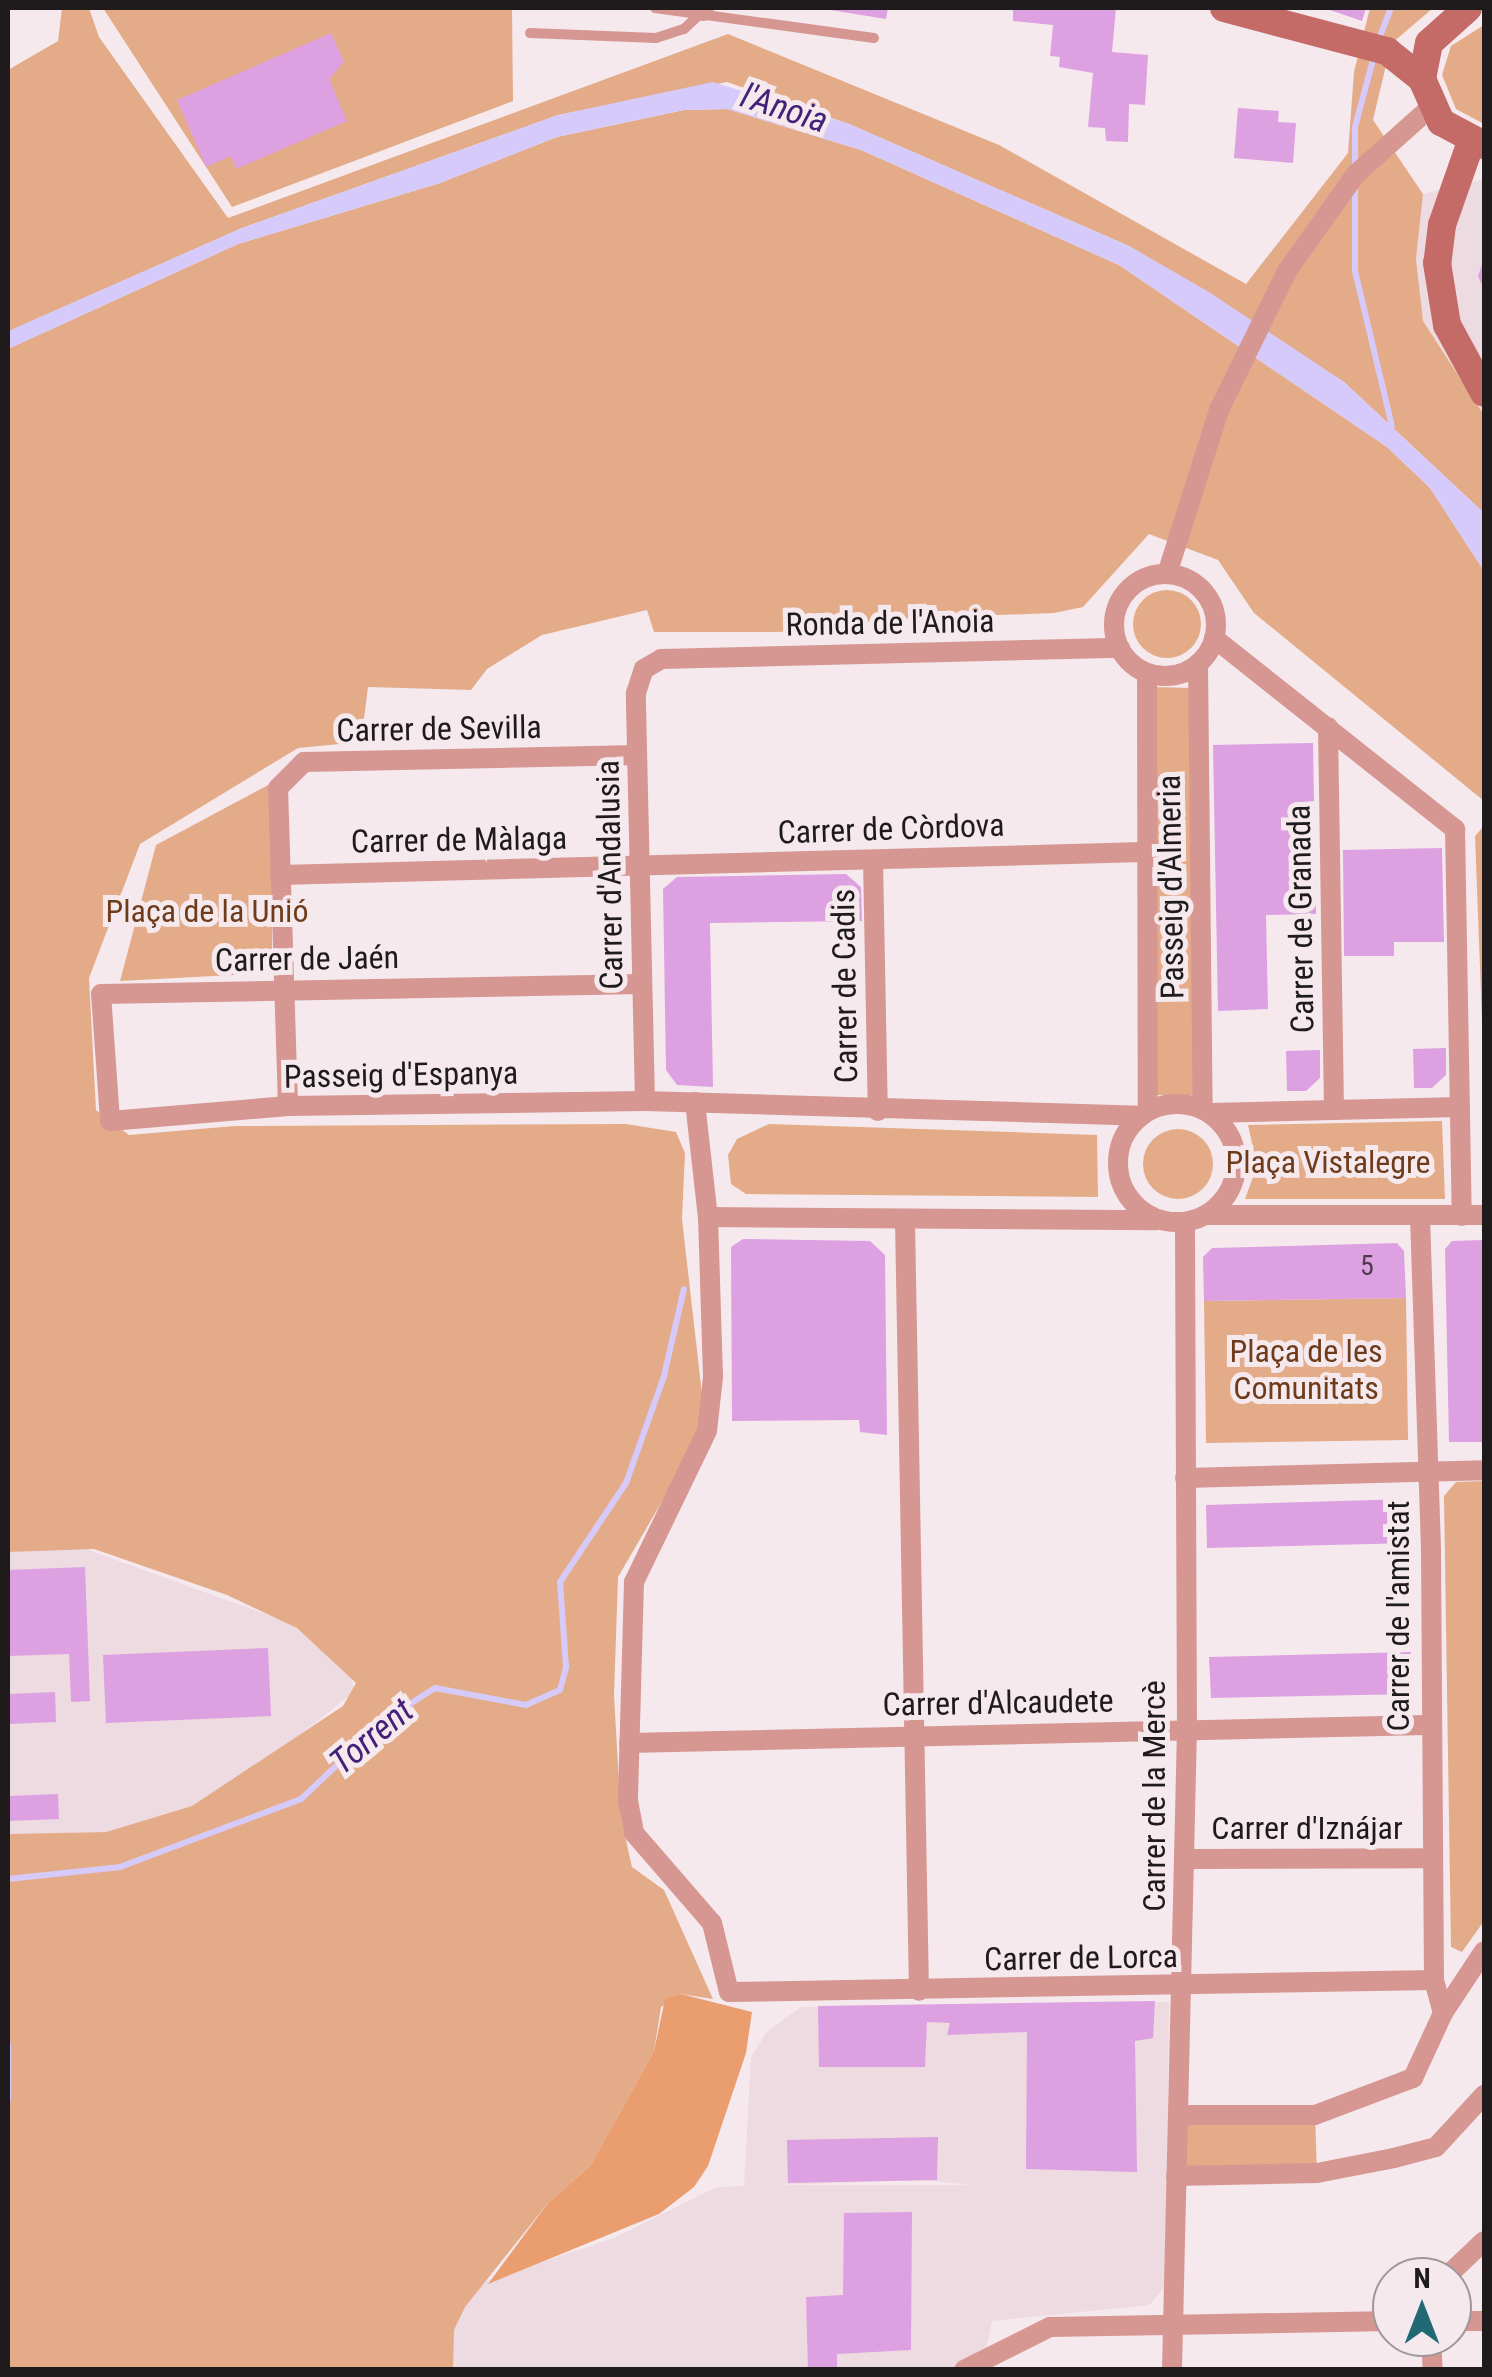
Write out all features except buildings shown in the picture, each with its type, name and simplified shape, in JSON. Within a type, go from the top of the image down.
[{"type":"street","points":[[1224,8],[1396,56],[1431,107],[1478,144],[1442,225],[1436,263],[1446,325],[1484,393]]},
{"type":"street","points":[[1396,56],[1468,8]]},
{"type":"street","points":[[1167,574],[1250,338],[1319,219],[1398,132],[1431,107]]},
{"type":"street","points":[[1214,638],[1198,664],[1174,675],[1147,672],[1120,648],[1115,614],[1122,598],[1141,580],[1167,574],[1206,595],[1214,638],[1455,829],[1462,1216]]},
{"type":"street","name":"Ronda de l'Anoia","points":[[662,659],[1120,648]]},
{"type":"street","name":"Carrer d'Andalusia","points":[[645,1102],[636,693],[644,669],[662,659]]},
{"type":"street","name":"Passeig d'Almeria","points":[[1198,664],[1207,1111]]},
{"type":"street","name":"Passeig d'Almeria","points":[[1144,1113],[1147,672]]},
{"type":"street","name":"Carrer de Granada","points":[[1328,728],[1334,1110]]},
{"type":"street","name":"Carrer de Sevilla","points":[[288,1106],[278,788],[304,762],[638,755]]},
{"type":"street","name":"Carrer de Còrdova","points":[[640,866],[1144,852]]},
{"type":"street","name":"Carrer de Cadis","points":[[873,860],[878,1111]]},
{"type":"street","name":"Carrer de Màlaga","points":[[280,874],[640,866]]},
{"type":"street","name":"Carrer de Jaén","points":[[110,1122],[102,994],[642,984]]},
{"type":"street","name":"Passeig d'Espanya","points":[[110,1122],[288,1106],[645,1102],[878,1111],[1144,1113],[1185,1104],[1207,1111],[1460,1107]]},
{"type":"street","points":[[629,1742],[634,1582],[707,1431],[714,1377],[708,1217],[694,1102]]},
{"type":"street","points":[[708,1217],[1186,1222],[1206,1215],[1222,1202],[1237,1165],[1234,1145],[1207,1111]]},
{"type":"street","points":[[1144,1113],[1119,1146],[1120,1182],[1128,1198],[1157,1220]]},
{"type":"street","points":[[1206,1215],[1484,1215]]},
{"type":"street","name":"Carrer de l'amistat","points":[[1420,1218],[1434,1980],[1443,2013]]},
{"type":"street","points":[[905,1221],[911,1734],[920,1991]]},
{"type":"street","name":"Carrer de la Mercè","points":[[1172,2370],[1187,1730],[1186,1222]]},
{"type":"street","points":[[1185,1478],[1427,1475],[1484,1470]]},
{"type":"street","name":"Carrer d'Alcaudete","points":[[629,1742],[1428,1725]]},
{"type":"street","name":"Carrer de Lorca","points":[[629,1742],[634,1833],[712,1923],[729,1992],[1434,1980]]},
{"type":"street","name":"Carrer d'Iznájar","points":[[1184,1859],[1431,1858]]},
{"type":"street","points":[[1180,2116],[1314,2115],[1414,2078],[1443,2013],[1484,1951]]},
{"type":"street","points":[[1176,2176],[1317,2173],[1436,2147],[1484,2095]]},
{"type":"street","points":[[964,2370],[1050,2327],[1372,2321]]},
{"type":"lane","points":[[655,8],[704,9],[874,38]]},
{"type":"lane","points":[[530,33],[656,38],[684,30],[704,9]]},
{"type":"shaded area","points":[[1484,179],[1484,415],[1423,322],[1416,259],[1423,194]]},
{"type":"shaded area","points":[[83,1548],[290,1623],[351,1672],[354,1692],[256,1769],[192,1806],[106,1832],[8,1834],[8,1552]]},
{"type":"shaded area","points":[[681,1994],[752,2012],[746,2053],[708,2166],[694,2187],[659,2214],[488,2284],[548,2203],[590,2166],[654,2051],[665,1999]]},
{"type":"shaded area","points":[[1169,2002],[1166,2284],[1150,2305],[992,2321],[985,2355],[964,2369],[444,2370],[462,2289],[614,2238],[717,2187],[744,2186],[751,2057],[767,2032],[801,2007]],"holes":[[[922,2180],[970,2185],[774,2185]]]},
{"type":"green space","points":[[62,8],[89,8],[99,37],[228,218],[728,34],[999,145],[1246,284],[1348,153],[1354,72],[1370,8],[1433,8],[1391,44],[1373,120],[1423,194],[1416,259],[1423,321],[1484,415],[1484,513],[1344,382],[1129,246],[849,124],[727,82],[558,115],[242,228],[8,332],[8,70],[58,41]]},
{"type":"green space","points":[[103,8],[512,8],[513,101],[232,207]]},
{"type":"green space","points":[[1484,25],[1484,124],[1456,109],[1442,75],[1451,46]]},
{"type":"green space","points":[[727,109],[861,150],[1119,265],[1387,447],[1430,488],[1484,571],[1484,801],[1254,613],[1218,560],[1149,534],[1083,607],[1054,613],[892,619],[779,632],[654,632],[647,610],[542,635],[487,669],[471,690],[368,687],[361,742],[298,748],[140,844],[89,978],[96,1110],[129,1135],[235,1126],[626,1124],[676,1132],[685,1153],[682,1219],[703,1403],[693,1448],[618,1577],[614,1695],[621,1818],[632,1867],[664,1890],[713,1999],[681,1994],[661,2007],[654,2051],[590,2166],[548,2203],[465,2307],[454,2330],[453,2369],[8,2369],[8,1834],[106,1832],[192,1806],[343,1706],[356,1683],[297,1628],[227,1595],[94,1549],[8,1552],[8,349],[238,244],[440,183],[557,137],[684,110]]},
{"type":"green space","points":[[1167,590],[1191,600],[1201,624],[1191,648],[1167,658],[1143,648],[1133,624],[1143,600]]},
{"type":"green space","points":[[1152,687],[1192,688],[1195,1095],[1153,1095]]},
{"type":"green space","name":"Plaça de la Unió","points":[[272,783],[272,973],[120,981],[156,845]]},
{"type":"green space","points":[[1484,826],[1484,1073],[1475,836]]},
{"type":"green space","name":"Plaça Vistalegre","points":[[1442,1121],[1445,1199],[1245,1199],[1257,1166],[1248,1125]]},
{"type":"green space","points":[[769,1124],[1097,1135],[1098,1197],[746,1194],[731,1184],[728,1155],[737,1139]]},
{"type":"green space","points":[[1178,1129],[1203,1139],[1213,1164],[1203,1189],[1178,1199],[1153,1189],[1143,1164],[1153,1139]]},
{"type":"green space","name":"Plaça de les Comunitats","points":[[1406,1298],[1408,1440],[1206,1443],[1204,1301]]},
{"type":"green space","points":[[1484,1481],[1484,1921],[1462,1952],[1451,1947],[1444,1496],[1456,1482]]},
{"type":"green space","points":[[1180,2115],[1315,2115],[1317,2173],[1176,2176]]},
{"type":"water","name":"l'Anoia","points":[[713,82],[849,124],[1129,246],[1209,292],[1344,382],[1484,513],[1484,571],[1430,488],[1387,447],[1119,265],[861,150],[727,109],[684,110],[557,137],[440,183],[238,244],[8,349],[8,332],[15,328],[242,228],[558,115]]},
{"type":"waterway","points":[[1379,39],[1391,8]]},
{"type":"waterway","points":[[1355,166],[1355,127],[1374,56]]},
{"type":"waterway","points":[[1355,188],[1355,271],[1392,426]]},
{"type":"waterway","name":"Torrent","points":[[8,1879],[120,1867],[301,1799],[386,1719],[435,1688],[526,1705],[560,1690],[566,1667],[560,1582],[626,1483],[664,1376],[684,1289]]},
{"type":"waterway","name":"Torrent","points":[[8,2044],[8,2100]]}]
